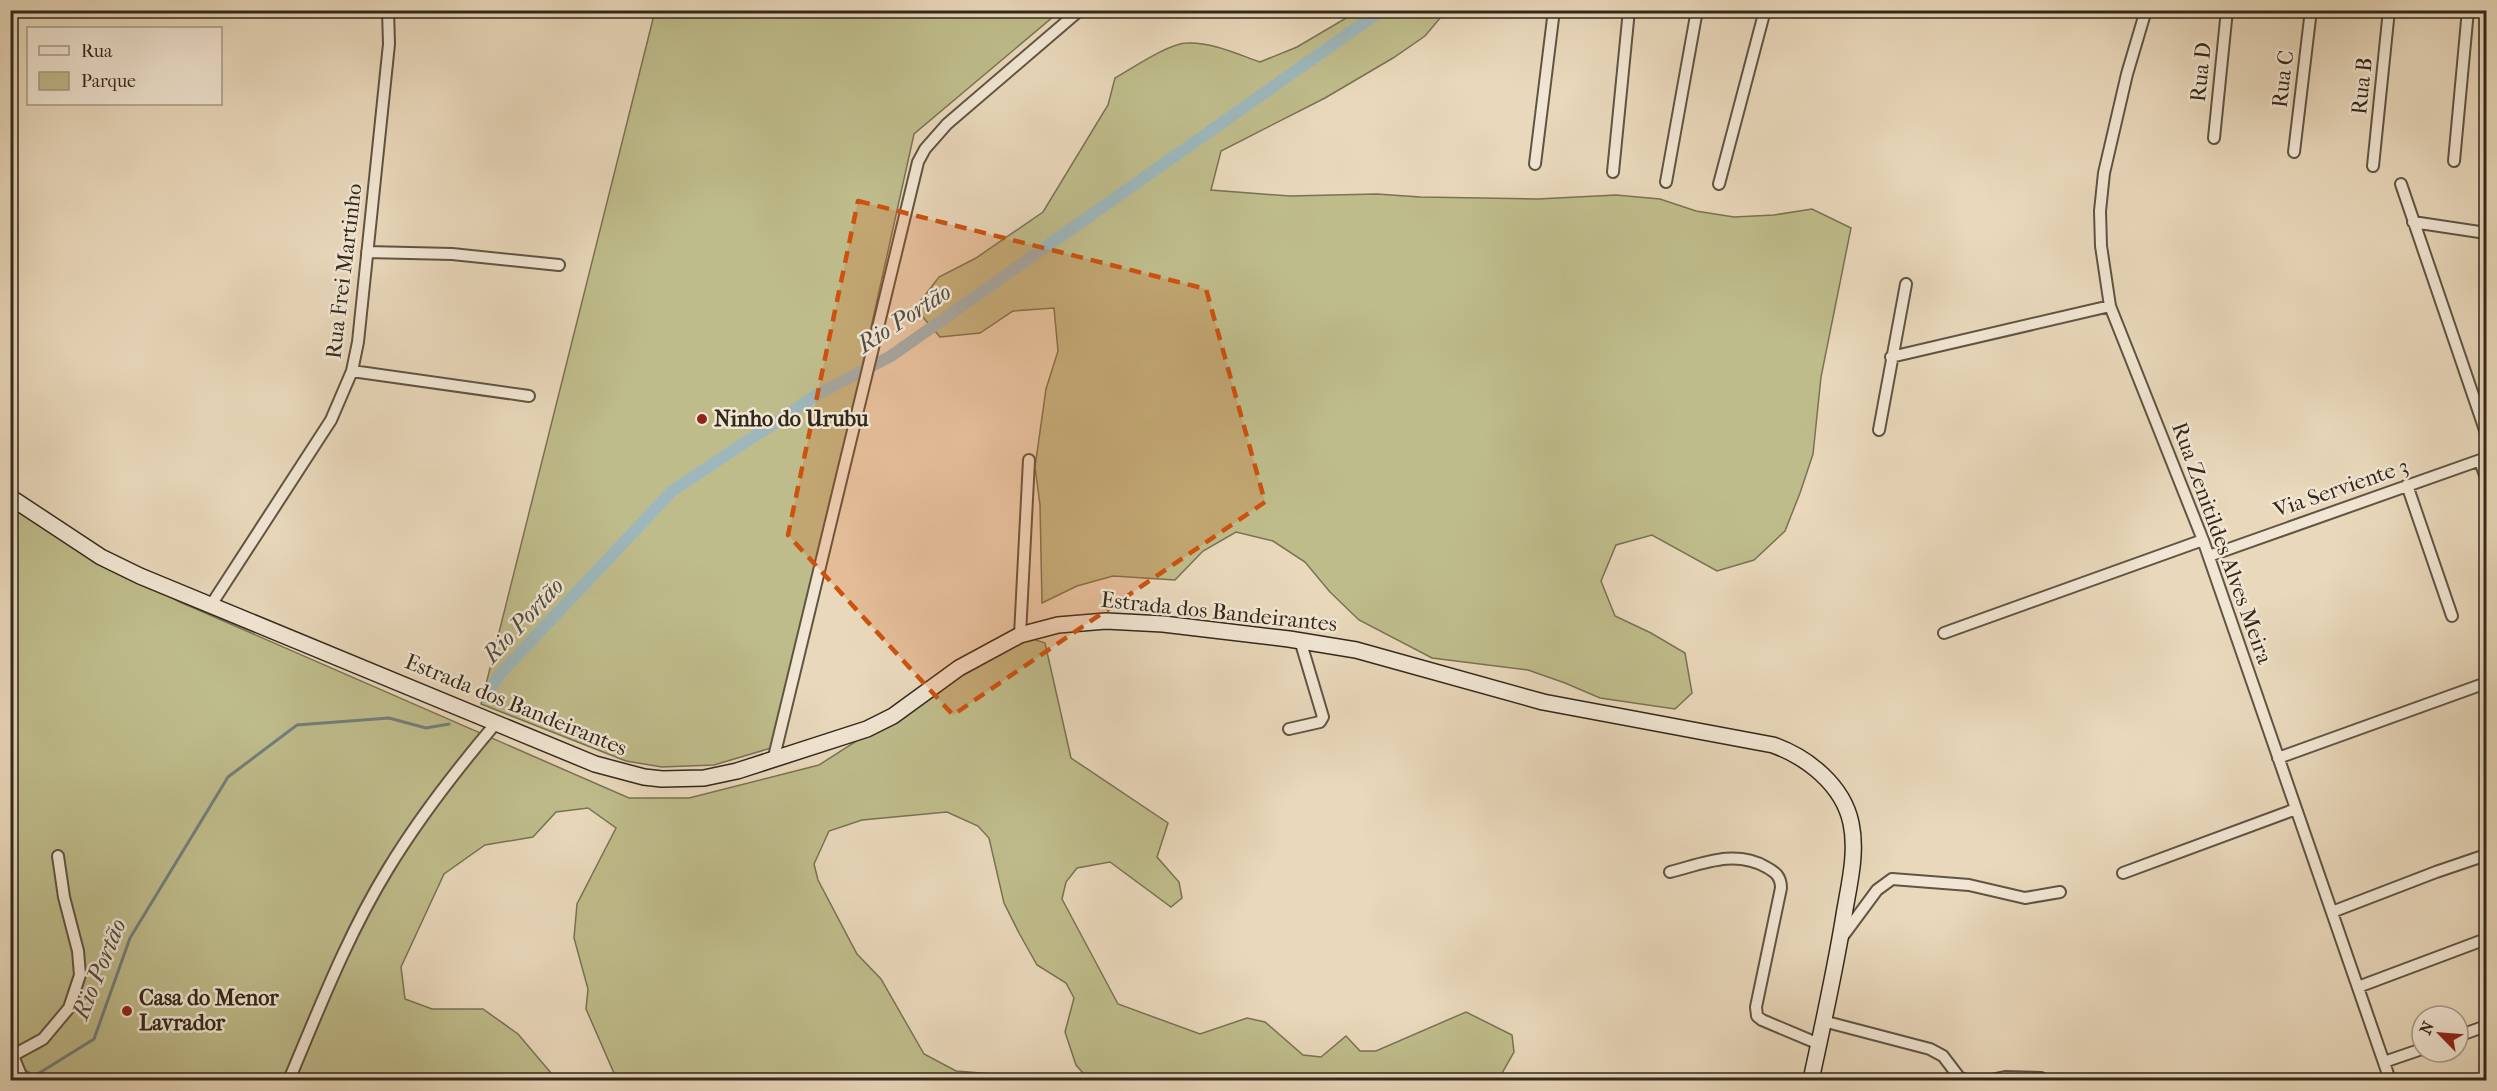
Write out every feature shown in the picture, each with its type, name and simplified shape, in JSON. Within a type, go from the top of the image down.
[{"type":"main road","name":"Estrada dos Bandeirantes","points":[[10,497],[101,557],[140,576],[595,764],[644,777],[705,778],[773,761],[867,729],[893,716],[959,668],[994,647],[1020,635],[1058,625],[1106,621],[1163,624],[1300,640],[1389,658],[1543,702],[1773,745],[1801,757],[1837,792],[1851,823],[1852,870],[1811,1080]]},
{"type":"street","name":"Rua Frei Martinho","points":[[211,605],[331,420],[352,371],[358,342],[389,44],[388,10]]},
{"type":"street","points":[[773,761],[918,162],[925,149],[947,124],[1080,10]]},
{"type":"street","points":[[1535,164],[1554,10]]},
{"type":"street","points":[[1613,172],[1629,10]]},
{"type":"street","points":[[1666,182],[1697,10]]},
{"type":"street","points":[[1719,184],[1765,10]]},
{"type":"street","name":"Rua Zenitildes Alves Meira","points":[[2146,10],[2127,74],[2104,173],[2100,211],[2101,246],[2110,306],[2203,540],[2390,1080]]},
{"type":"street","name":"Rua D","points":[[2214,138],[2227,10]]},
{"type":"street","name":"Rua C","points":[[2294,152],[2311,10]]},
{"type":"street","name":"Rua B","points":[[2373,166],[2389,10]]},
{"type":"street","points":[[2454,161],[2469,10]]},
{"type":"street","points":[[2401,184],[2487,433]]},
{"type":"street","points":[[2413,222],[2487,233]]},
{"type":"street","points":[[367,252],[452,254],[559,265]]},
{"type":"street","points":[[1879,430],[1906,284]]},
{"type":"street","points":[[1892,357],[2110,306]]},
{"type":"street","points":[[352,371],[529,396]]},
{"type":"street","points":[[2483,459],[2487,478]]},
{"type":"street","name":"Via Serviente 3","points":[[2208,556],[2483,459]]},
{"type":"street","points":[[1020,635],[1029,460]]},
{"type":"street","points":[[2407,485],[2452,616]]},
{"type":"street","points":[[1944,633],[2203,540]]},
{"type":"street","points":[[1289,729],[1320,722],[1322,713],[1300,640]]},
{"type":"street","points":[[2278,758],[2487,683]]},
{"type":"street","points":[[289,1080],[335,971],[387,871],[426,812],[496,723]]},
{"type":"street","points":[[2123,873],[2296,809]]},
{"type":"street","points":[[2332,912],[2487,855]]},
{"type":"street","points":[[22,1077],[12,1057],[43,1039],[56,1024],[69,1008],[80,975],[78,951],[64,897],[58,856]]},
{"type":"street","points":[[1670,872],[1720,859],[1738,857],[1777,873],[1781,880],[1780,897],[1756,1007],[1757,1016],[1818,1044]]},
{"type":"street","points":[[1840,939],[1877,890],[1892,879],[1970,885],[2025,898],[2060,892]]},
{"type":"street","points":[[2358,987],[2487,939]]},
{"type":"street","points":[[1823,1021],[1930,1049],[1943,1056],[1959,1077],[1965,1080]]},
{"type":"street","points":[[2470,1032],[2487,1026]]},
{"type":"street","points":[[2384,1062],[2410,1053]]},
{"type":"street","points":[[1991,1080],[2005,1077],[2045,1080]]},
{"type":"highlighted area","points":[[858,201],[1206,289],[1265,502],[953,715],[788,535]]},
{"type":"green space","name":"Ninho do Urubu","points":[[655,11],[1060,11],[914,134],[778,746],[714,765],[662,767],[626,761],[481,704]]},
{"type":"green space","points":[[1358,11],[1446,11],[1425,36],[1393,58],[1325,98],[1221,151],[1211,190],[1290,196],[1377,194],[1538,199],[1616,195],[1660,199],[1696,211],[1734,217],[1774,215],[1812,209],[1851,228],[1821,377],[1813,454],[1785,531],[1754,560],[1717,571],[1652,535],[1616,545],[1601,581],[1615,616],[1685,653],[1692,693],[1675,709],[1600,698],[1528,670],[1432,658],[1359,620],[1330,592],[1305,562],[1273,541],[1236,532],[1203,551],[1175,580],[1113,576],[1077,586],[1042,603],[1040,505],[1035,467],[1046,389],[1058,351],[1054,308],[1013,311],[980,333],[940,337],[915,308],[939,277],[976,258],[1043,212],[1108,105],[1115,78],[1170,47],[1187,43],[1215,46],[1260,62],[1297,47]]},
{"type":"green space","points":[[10,501],[86,552],[180,602],[629,798],[689,798],[819,765],[1003,647],[1027,637],[1045,643],[1071,758],[1168,823],[1157,857],[1179,882],[1182,898],[1171,907],[1110,862],[1077,868],[1066,882],[1062,899],[1118,1004],[1200,1034],[1247,1018],[1265,1022],[1303,1055],[1321,1057],[1346,1036],[1360,1051],[1376,1051],[1466,1012],[1512,1035],[1514,1052],[1498,1080],[1089,1080],[1076,1065],[1065,1032],[1074,998],[1066,983],[1037,965],[1019,933],[1004,903],[989,838],[978,826],[947,812],[862,820],[829,831],[814,864],[818,880],[857,954],[881,979],[924,1054],[956,1071],[1006,1075],[1020,1080],[617,1080],[586,1009],[588,989],[574,938],[577,904],[616,828],[588,808],[556,812],[533,837],[485,845],[444,874],[401,967],[405,999],[432,1009],[483,1009],[518,1034],[557,1080],[44,1080],[21,1068],[11,1070]]},
{"type":"waterway","name":"Rio Portão","points":[[485,697],[500,674],[672,491],[818,394],[891,356],[1382,10]]},
{"type":"waterway","name":"Rio Portão","points":[[28,1080],[94,1039],[130,938],[228,777],[297,725],[389,718],[426,728],[449,724]]},
{"type":"place","name":"Ninho do Urubu","points":[[702,419]]},
{"type":"place","name":"Casa do Menor Lavrador","points":[[127,1011]]}]
